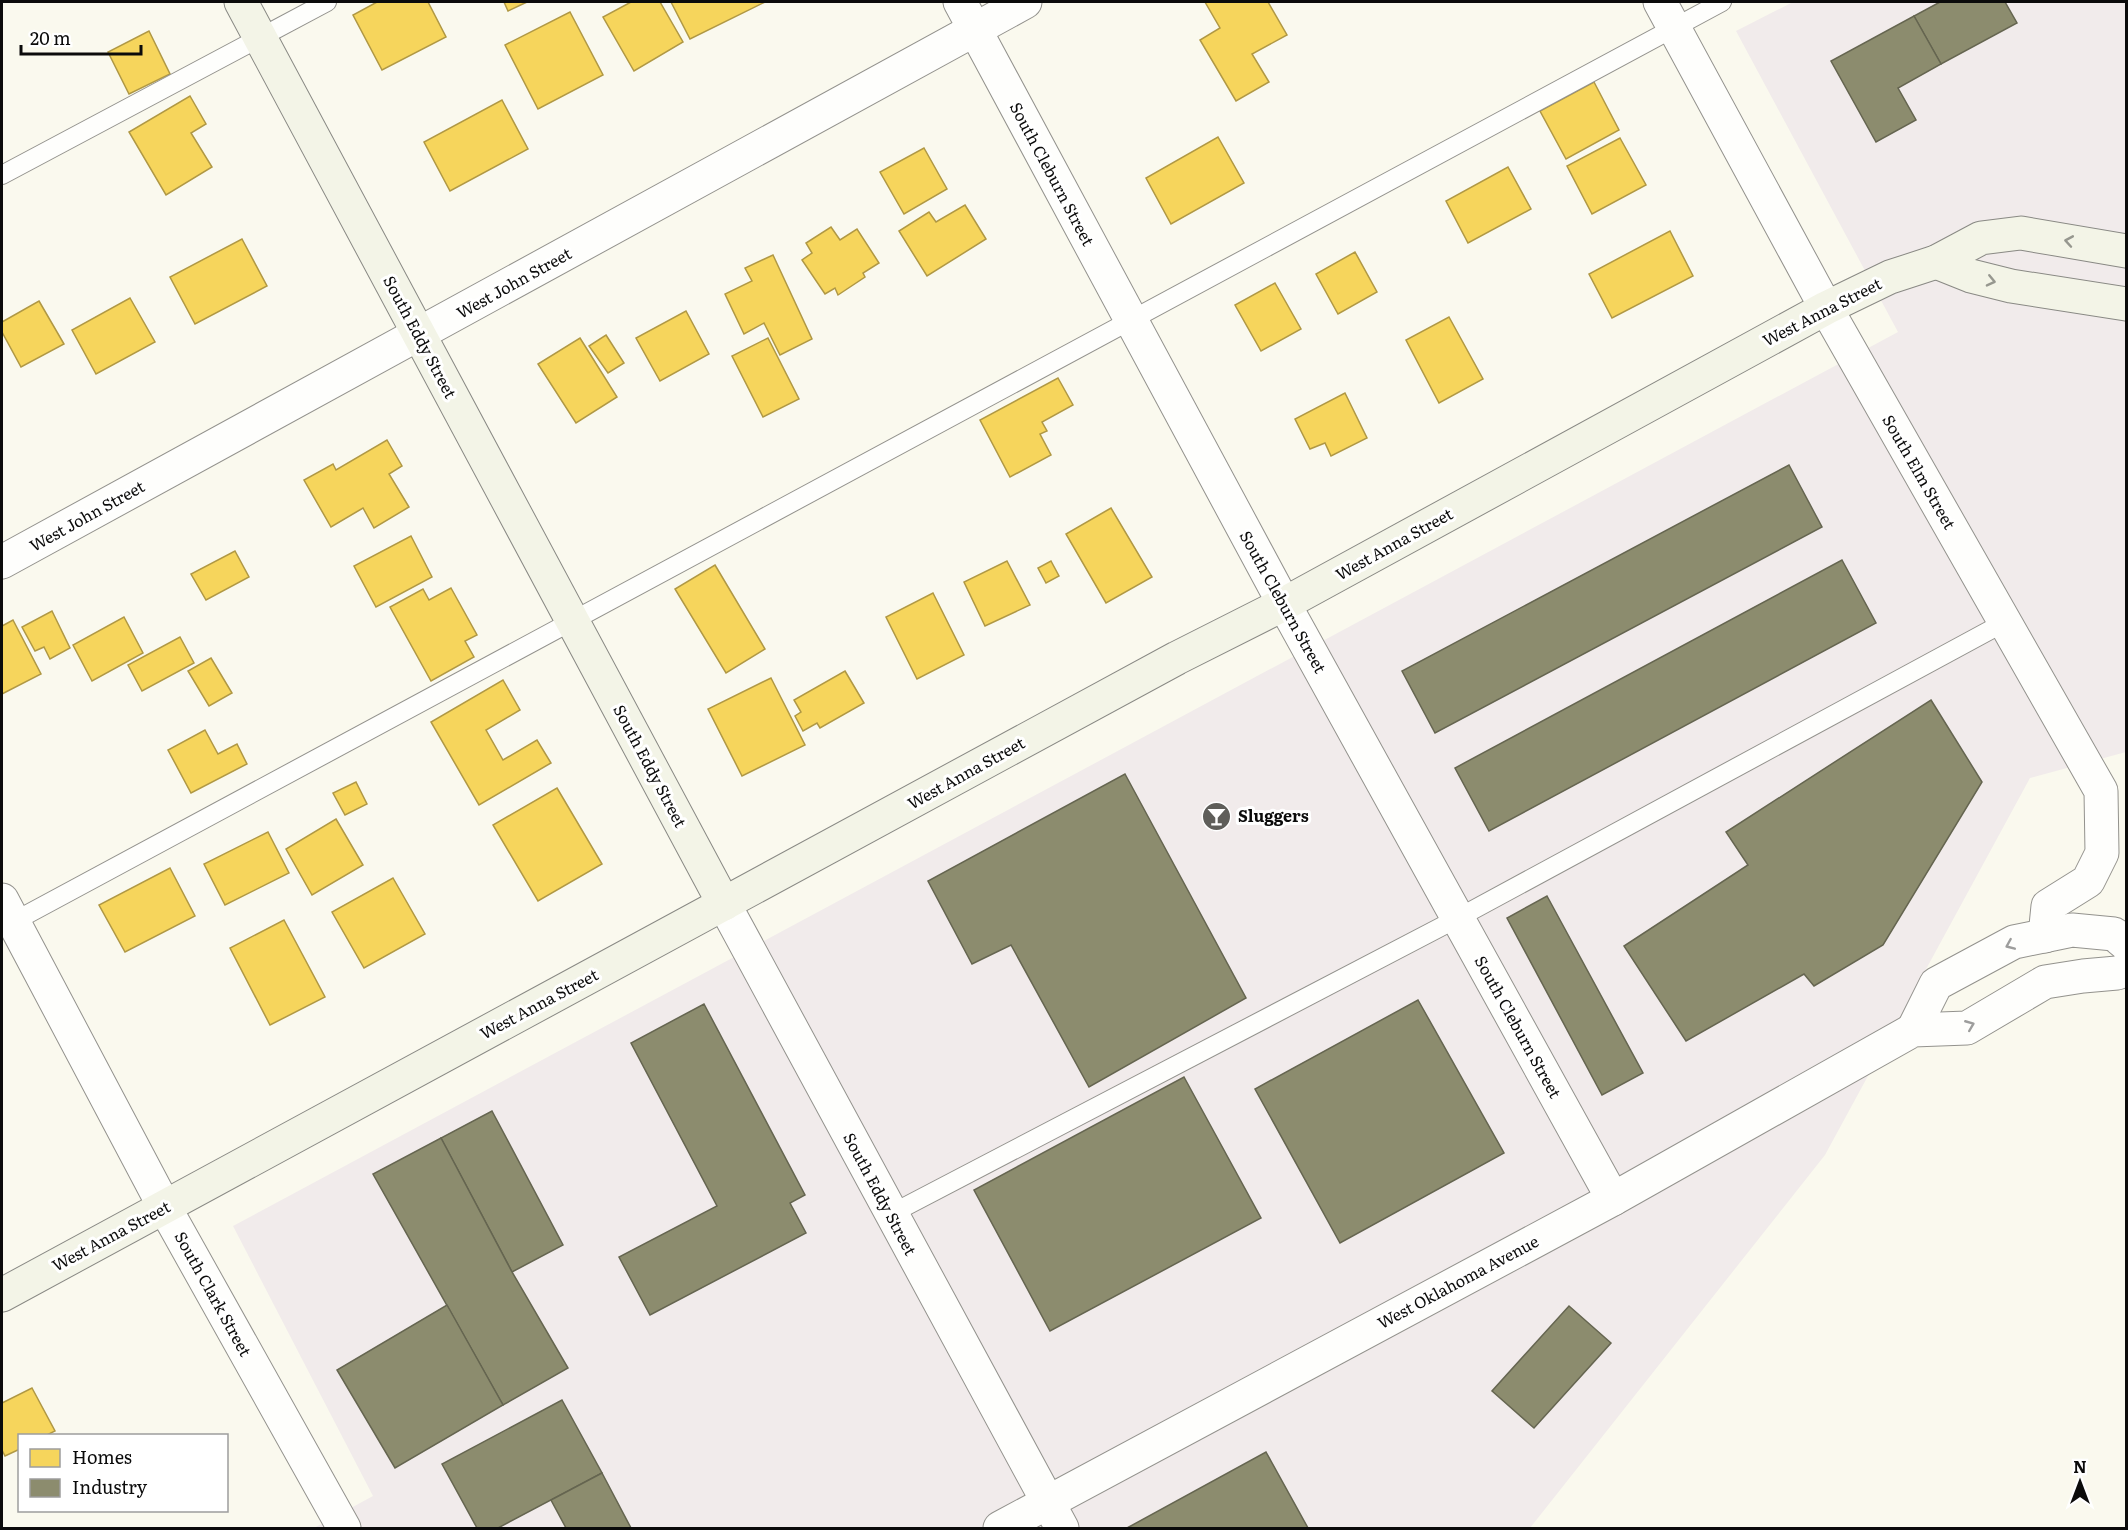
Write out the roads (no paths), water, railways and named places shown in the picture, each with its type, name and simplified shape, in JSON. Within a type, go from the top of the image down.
[{"type":"main road","name":"South Eddy Street","points":[[241,2],[724,904]]},
{"type":"main road","name":"West Anna Street","points":[[2,1295],[1166,664],[1284,604],[1826,308],[1890,277],[1936,262],[1981,238],[2021,233],[2127,251]]},
{"type":"main road","points":[[1936,262],[1971,276],[2011,286],[2127,304]]},
{"type":"street","name":"West John Street","points":[[2,562],[419,335],[967,15],[1025,2]]},
{"type":"street","name":"South Elm Street","points":[[1667,14],[1826,308],[2102,792],[2102,853],[2088,881],[2049,906],[2045,936]]},
{"type":"street","name":"South Cleburn Street","points":[[967,15],[1284,604],[1613,1199]]},
{"type":"street","name":"South Eddy Street","points":[[724,904],[1055,1516]]},
{"type":"street","name":"South Clark Street","points":[[7,911],[165,1208],[344,1528]]},
{"type":"street","points":[[1913,1030],[1936,984],[2014,942],[2072,930],[2114,934],[2127,944]]},
{"type":"street","name":"West Oklahoma Avenue","points":[[1000,1528],[1055,1516],[1913,1030],[1967,1028],[2045,982],[2127,970]]},
{"type":"lane","points":[[2,175],[327,2]]},
{"type":"lane","points":[[7,911],[572,621],[1130,320],[1667,14],[1722,2]]},
{"type":"lane","points":[[891,1214],[1458,918],[2005,622]]},
{"type":"place","name":"Sluggers","points":[[1217,816]]}]
